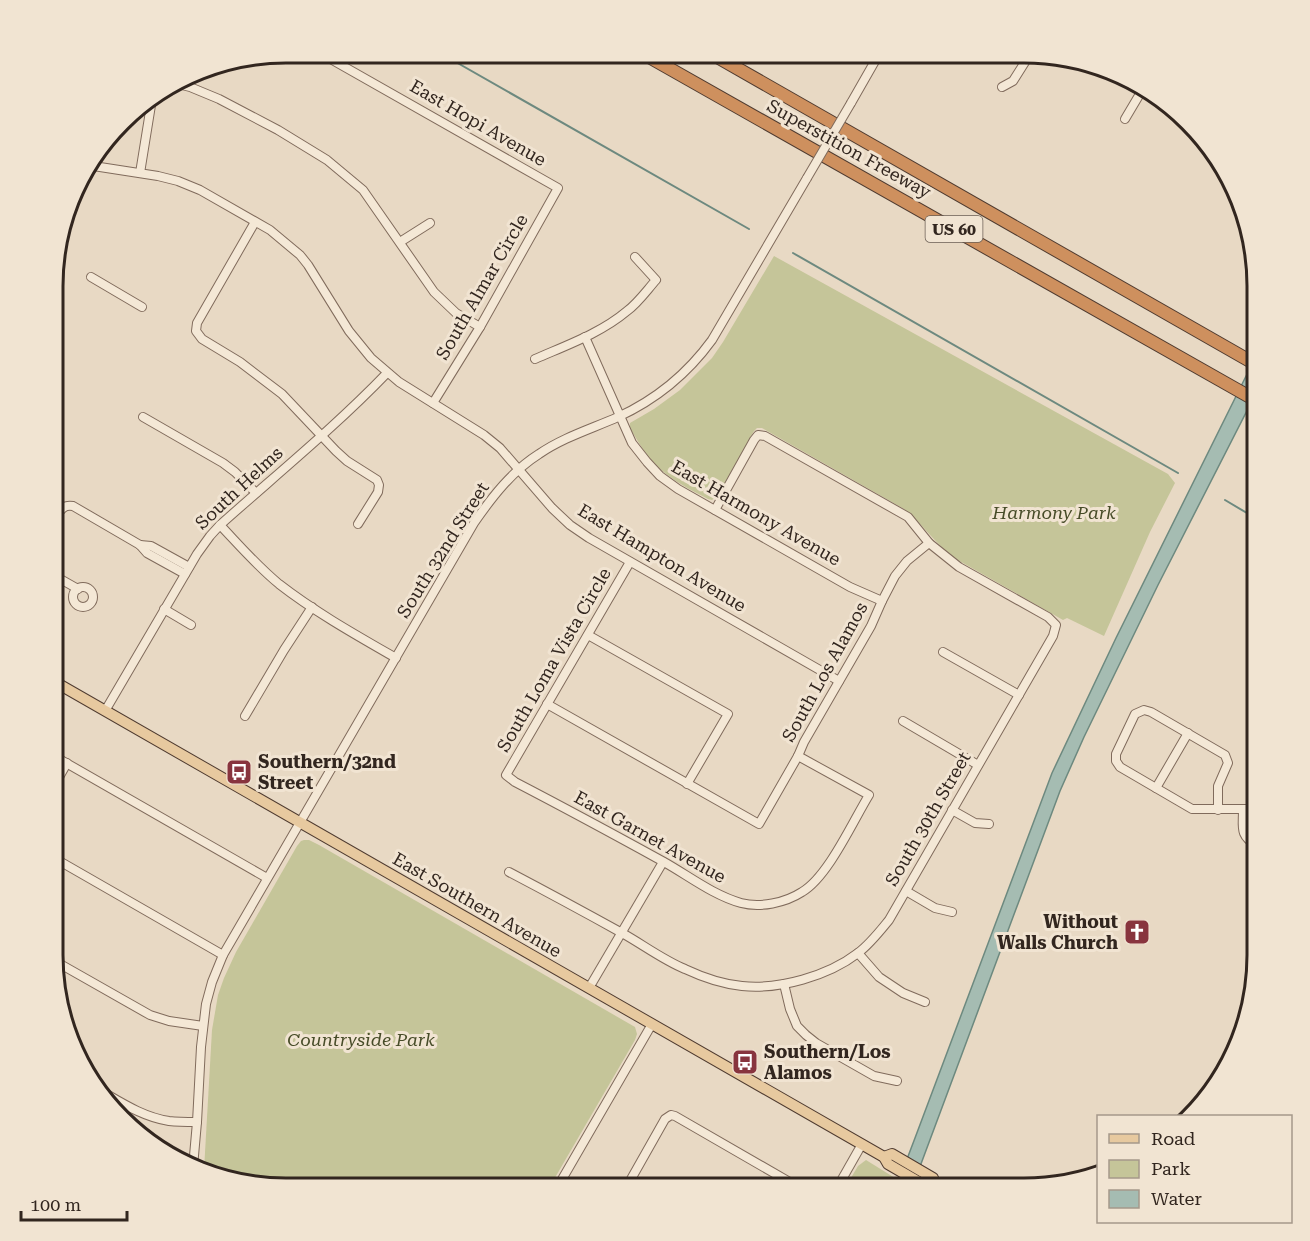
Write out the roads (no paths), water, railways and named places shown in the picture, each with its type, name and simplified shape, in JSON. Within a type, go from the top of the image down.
[{"type":"highway","name":"Superstition Freeway","points":[[658,63],[1247,395]]},
{"type":"highway","name":"Superstition Freeway","points":[[727,63],[1247,359]]},
{"type":"highway","points":[[732,63],[761,82]]},
{"type":"main road","name":"East Southern Avenue","points":[[63,687],[884,1156],[888,1164],[904,1167],[920,1178]]},
{"type":"street","name":"East Hopi Avenue","points":[[338,63],[558,188]]},
{"type":"street","name":"South 32nd Street","points":[[194,1158],[206,1004],[223,955],[480,515],[518,469],[553,445],[620,416],[647,401],[666,388],[699,358],[712,340],[874,63]]},
{"type":"street","points":[[1002,87],[1013,81],[1024,63]]},
{"type":"street","points":[[187,86],[219,99],[278,130],[327,160],[363,190],[434,292],[456,314],[480,327]]},
{"type":"street","points":[[1125,119],[1139,95]]},
{"type":"street","points":[[140,173],[150,109]]},
{"type":"street","name":"East Hampton Avenue","points":[[98,167],[168,178],[200,190],[270,230],[300,255],[308,265],[349,331],[371,358],[399,382],[484,435],[500,448],[552,508],[570,525],[630,562],[839,681]]},
{"type":"street","name":"South Almar Circle","points":[[433,403],[480,327],[558,188]]},
{"type":"street","points":[[255,222],[197,323],[196,331],[202,339],[240,362],[271,385],[342,456],[378,482],[378,492],[358,524]]},
{"type":"street","points":[[400,242],[430,222]]},
{"type":"street","points":[[536,359],[585,337],[616,320],[630,309],[656,280],[635,257]]},
{"type":"street","points":[[92,277],[142,307]]},
{"type":"street","name":"East Harmony Avenue","points":[[585,337],[632,443],[660,476],[678,489],[850,587],[882,601]]},
{"type":"street","name":"South Helms","points":[[105,711],[201,548],[220,525],[387,373]]},
{"type":"street","points":[[143,417],[223,463],[256,493]]},
{"type":"street","points":[[715,510],[754,440],[758,435],[765,436],[908,517],[928,543]]},
{"type":"street","points":[[63,508],[67,505],[76,507],[140,545],[151,546],[187,571]]},
{"type":"street","points":[[220,525],[249,557],[279,584],[349,631],[396,658]]},
{"type":"street","name":"South Los Alamos","points":[[687,784],[759,824],[871,626],[895,576],[907,561],[928,543]]},
{"type":"street","name":"South 30th Street","points":[[509,872],[683,968],[741,986],[784,984],[807,978],[830,969],[858,953],[890,920],[1053,636],[1056,625],[1048,617],[959,567],[928,543]]},
{"type":"street","name":"South Loma Vista Circle","points":[[506,775],[630,562]]},
{"type":"street","points":[[63,581],[78,590]]},
{"type":"street","points":[[245,716],[312,607]]},
{"type":"street","points":[[164,609],[191,625]]},
{"type":"street","points":[[547,704],[687,784],[728,714],[588,635]]},
{"type":"street","points":[[943,652],[1019,695]]},
{"type":"street","points":[[1218,810],[1218,786],[1228,760],[1222,753],[1151,712],[1144,710],[1135,714],[1117,751],[1117,765],[1192,809],[1218,810],[1247,810]]},
{"type":"street","points":[[903,721],[978,765]]},
{"type":"street","points":[[1156,788],[1188,733]]},
{"type":"street","name":"East Garnet Avenue","points":[[506,775],[723,897],[743,903],[766,904],[785,900],[803,892],[818,879],[869,795],[798,756]]},
{"type":"street","points":[[63,761],[267,878]]},
{"type":"street","points":[[63,770],[67,763]]},
{"type":"street","points":[[952,810],[975,823],[989,824]]},
{"type":"street","points":[[1243,810],[1247,838]]},
{"type":"street","points":[[589,988],[663,862]]},
{"type":"street","points":[[63,863],[223,955]]},
{"type":"street","points":[[906,891],[935,908],[952,912]]},
{"type":"street","points":[[858,953],[879,977],[903,993],[925,1002]]},
{"type":"street","points":[[63,966],[142,1011],[169,1021],[203,1026]]},
{"type":"street","points":[[784,984],[794,1029],[874,1076],[897,1081]]},
{"type":"street","points":[[563,1178],[652,1024]]},
{"type":"street","points":[[116,1100],[148,1116],[171,1121],[197,1122]]},
{"type":"street","points":[[632,1178],[668,1116],[675,1116],[783,1178]]},
{"type":"street","points":[[843,1178],[862,1144]]},
{"type":"water","points":[[1247,374],[1247,411],[1158,585],[1060,791],[916,1178],[900,1178],[1052,773]]},
{"type":"waterway","points":[[458,63],[749,229]]},
{"type":"waterway","points":[[793,253],[1178,473]]},
{"type":"waterway","points":[[1225,500],[1247,513]]},
{"type":"place","name":"Southern/32nd Street","points":[[239,772]]},
{"type":"place","name":"Without Walls Church","points":[[1137,932]]},
{"type":"place","name":"Southern/Los Alamos","points":[[745,1062]]},
{"type":"park label","name":"Harmony Park","points":[[1054,513]]},
{"type":"park label","name":"Countryside Park","points":[[361,1040]]}]
